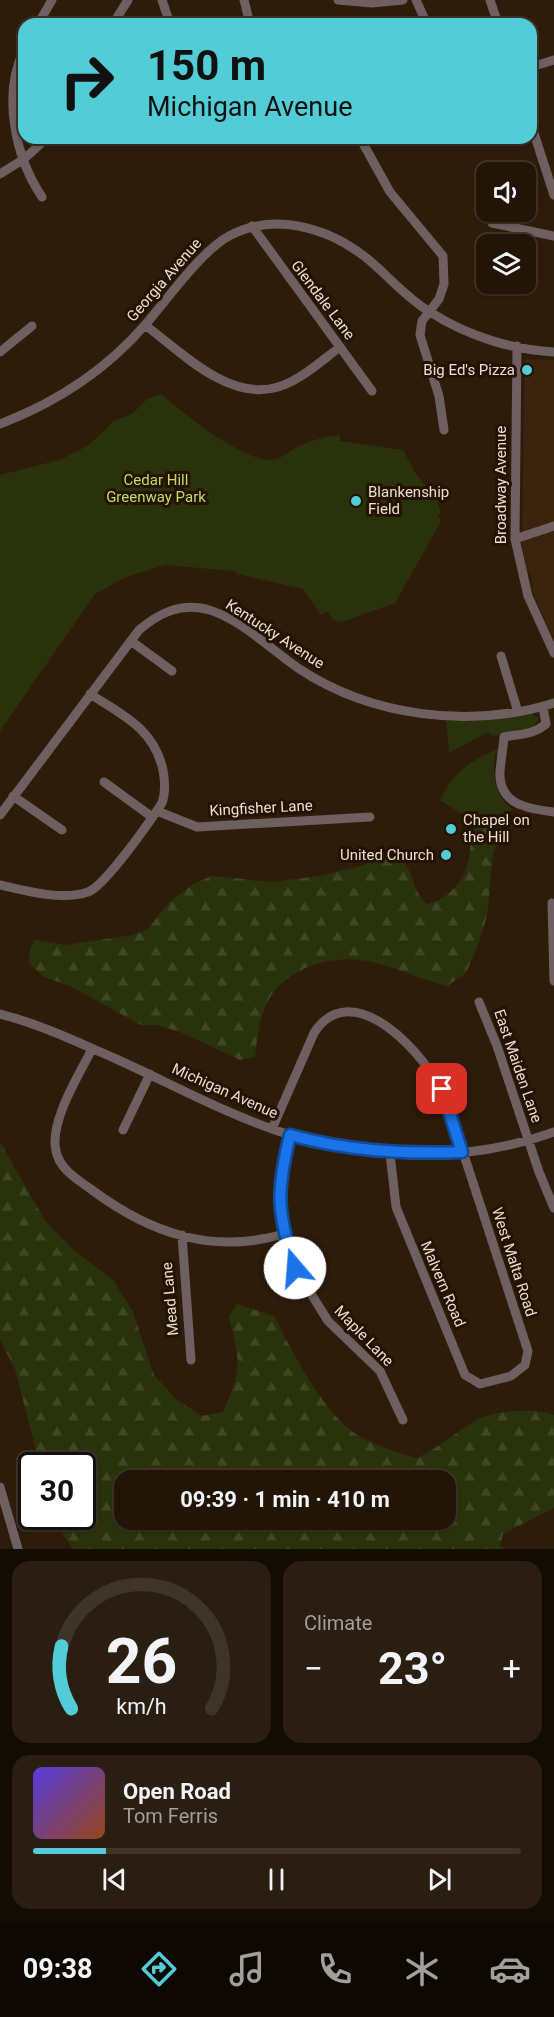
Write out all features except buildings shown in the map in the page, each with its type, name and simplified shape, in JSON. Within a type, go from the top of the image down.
[{"type":"street","points":[[42,18],[52,0]]},
{"type":"street","points":[[162,0],[168,18]]},
{"type":"street","points":[[243,0],[248,18]]},
{"type":"street","points":[[338,0],[365,3],[403,0]]},
{"type":"street","points":[[416,0],[424,18]]},
{"type":"street","points":[[490,0],[496,18]]},
{"type":"street","points":[[115,18],[122,2]]},
{"type":"street","points":[[537,65],[554,60]]},
{"type":"street","points":[[18,65],[14,75],[12,104],[18,132]]},
{"type":"street","points":[[537,143],[554,195]]},
{"type":"street","points":[[21,144],[24,159],[42,196]]},
{"type":"street","points":[[0,174],[24,159],[40,144]]},
{"type":"street","points":[[363,144],[390,192],[442,254],[445,270],[444,284],[439,299],[422,321],[420,335],[439,396],[444,430]]},
{"type":"street","points":[[492,223],[554,236]]},
{"type":"street","name":"Georgia Avenue","points":[[0,424],[25,414],[102,367],[145,325],[215,246],[238,231],[252,226],[287,224],[337,239],[364,256],[429,312],[463,330],[517,346],[554,352]]},
{"type":"street","name":"Glendale Lane","points":[[252,226],[372,391]]},
{"type":"street","points":[[145,325],[216,376],[230,384],[256,391],[280,386],[299,377],[340,347]]},
{"type":"street","points":[[0,352],[32,327]]},
{"type":"street","name":"Broadway Avenue","points":[[517,346],[515,539],[528,596],[554,653]]},
{"type":"street","points":[[515,539],[554,526]]},
{"type":"street","name":"Kentucky Avenue","points":[[0,814],[130,641],[150,620],[163,613],[182,608],[204,609],[228,618],[313,677],[370,702],[446,716],[518,712],[554,703]]},
{"type":"street","points":[[130,641],[172,671]]},
{"type":"street","points":[[501,656],[518,712]]},
{"type":"street","points":[[0,885],[56,894],[78,894],[92,890],[110,872],[154,814],[165,793],[164,775],[156,745],[140,729],[90,694]]},
{"type":"street","points":[[543,706],[550,725],[535,733],[504,737],[500,778],[511,799],[527,809],[554,812]]},
{"type":"street","name":"Kingfisher Lane","points":[[104,782],[154,814],[196,827],[370,817]]},
{"type":"street","points":[[14,796],[62,830]]},
{"type":"street","points":[[552,903],[554,981]]},
{"type":"street","name":"East Maiden Lane","points":[[479,1002],[497,1046],[528,1140],[554,1208]]},
{"type":"street","name":"West Malta Road","points":[[272,1129],[321,1022],[338,1012],[350,1010],[368,1014],[424,1062],[442,1089],[528,1351],[525,1365],[511,1376]]},
{"type":"street","name":"Michigan Avenue","points":[[1,1017],[49,1029],[272,1129],[333,1146],[390,1153],[462,1152],[528,1140],[554,1132]]},
{"type":"street","points":[[92,1048],[56,1127],[55,1143],[58,1158],[70,1174],[114,1206],[137,1219],[182,1235],[237,1244],[284,1234]]},
{"type":"street","points":[[123,1130],[150,1074]]},
{"type":"street","name":"Maple Lane","points":[[290,1135],[278,1198],[284,1234],[295,1268],[312,1298],[339,1333],[380,1371],[389,1385],[403,1420]]},
{"type":"street","name":"Malvern Road","points":[[390,1153],[396,1207],[465,1375],[480,1384],[511,1376]]},
{"type":"street","name":"Mead Lane","points":[[182,1235],[191,1360]]},
{"type":"street","points":[[0,1487],[18,1549]]},
{"type":"shaded area","points":[[525,359],[554,360],[554,640],[533,592],[531,574],[527,571],[522,546]]},
{"type":"green space","name":"Cedar Hill Greenway Park","points":[[161,394],[233,447],[264,459],[276,459],[309,442],[340,435],[340,441],[403,450],[416,474],[437,500],[441,514],[437,515],[441,520],[439,525],[395,603],[342,622],[333,620],[327,611],[321,615],[303,589],[237,574],[234,571],[165,565],[126,577],[95,594],[0,731],[0,475],[59,460],[78,451],[91,443],[114,421],[132,414],[147,399]]},
{"type":"green space","points":[[531,713],[539,719],[531,729],[493,736],[488,732],[449,753],[446,719]]},
{"type":"green space","points":[[500,748],[500,756],[495,754],[496,785],[502,798],[513,810],[478,822],[440,800],[457,774],[480,757]]},
{"type":"green space","points":[[490,814],[507,816],[515,825],[501,839],[493,852],[487,916],[466,973],[447,986],[385,965],[361,960],[346,959],[314,965],[287,979],[267,1003],[260,1022],[255,1057],[240,1060],[183,1033],[157,1025],[141,1025],[70,986],[44,977],[29,963],[30,949],[35,940],[66,945],[133,935],[147,930],[170,901],[195,883],[212,876],[273,882],[319,876],[361,866],[393,852],[404,862],[418,892],[427,904],[435,902],[449,893],[460,881],[470,855],[471,835],[479,823]]},
{"type":"green space","points":[[0,1142],[46,1222],[76,1252],[113,1280],[133,1312],[154,1375],[176,1399],[202,1416],[223,1412],[237,1375],[236,1345],[229,1316],[237,1304],[274,1316],[309,1380],[332,1412],[356,1434],[386,1448],[417,1458],[476,1420],[493,1414],[536,1411],[554,1415],[554,1508],[503,1534],[500,1546],[507,1549],[73,1549],[60,1530],[96,1530],[96,1452],[37,1452],[15,1369],[0,1340]]},
{"type":"place","name":"Big Ed's Pizza","points":[[527,370]]},
{"type":"place","name":"Blankenship Field","points":[[356,501]]},
{"type":"place","name":"Chapel on the Hill","points":[[451,829]]},
{"type":"place","name":"United Church","points":[[446,855]]},
{"type":"route","points":[[295,1268],[284,1234],[278,1198],[290,1135],[361,1151],[415,1154],[462,1152],[442,1089]]}]
